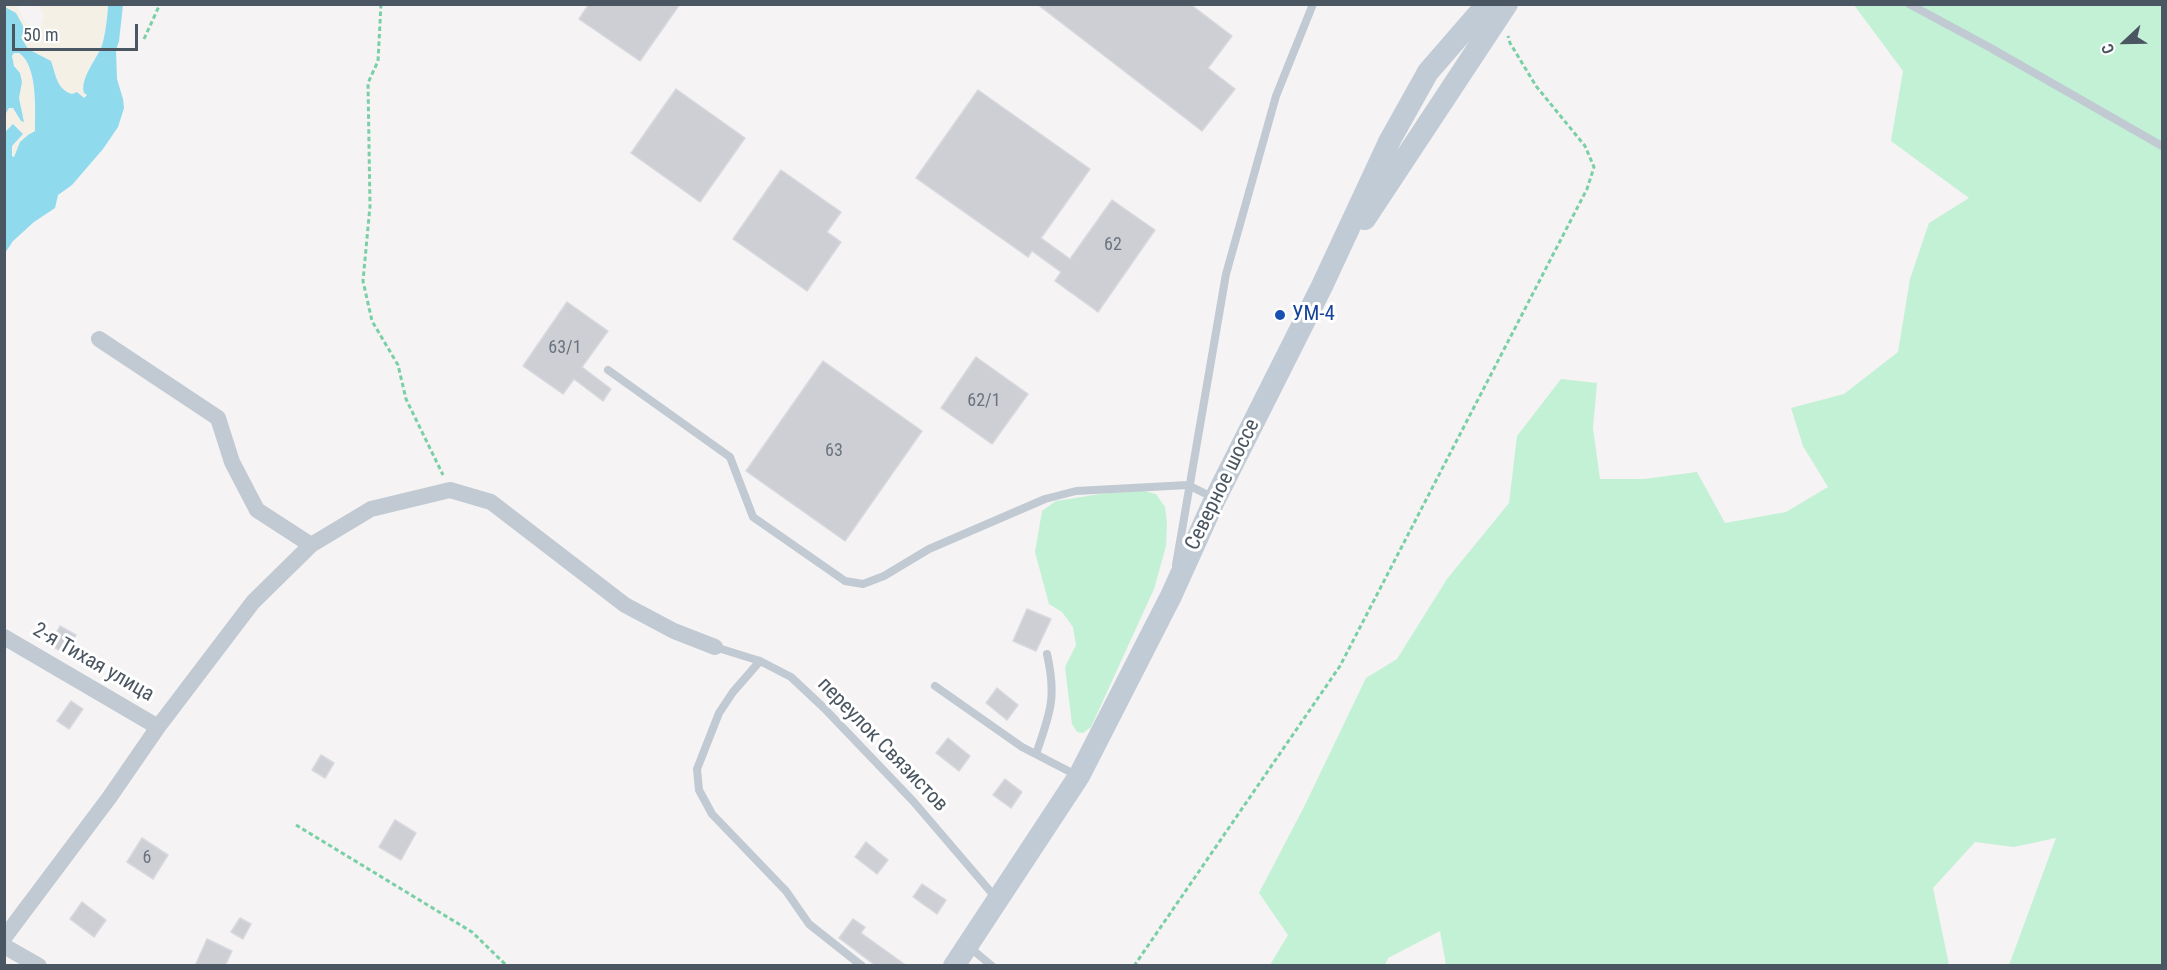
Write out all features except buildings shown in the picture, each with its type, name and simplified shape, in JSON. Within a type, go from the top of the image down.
[{"type":"main road","name":"Северное шоссе","points":[[954,966],[1079,776],[1171,596],[1215,499],[1322,286],[1390,140],[1428,72],[1499,7]]},
{"type":"street","points":[[99,339],[218,418],[232,462],[257,510],[311,545]]},
{"type":"street","points":[[4,938],[102,807],[158,727],[253,602],[311,545],[371,509],[450,490],[491,502],[625,605],[674,631],[715,647]]},
{"type":"street","name":"2-я Тихая улица","points":[[4,637],[158,727]]},
{"type":"street","points":[[4,946],[39,966]]},
{"type":"lane","points":[[1171,596],[1188,485],[1226,274],[1276,96],[1313,4]]},
{"type":"lane","points":[[1909,4],[2163,146]]},
{"type":"lane","points":[[608,370],[730,458],[753,517],[845,581],[863,584],[884,576],[929,549],[1045,499],[1076,490],[1188,485],[1215,499]]},
{"type":"lane","name":"переулок Связистов","points":[[715,647],[760,661],[791,677],[913,801],[998,900]]},
{"type":"lane","points":[[1036,754],[1052,709],[1053,679],[1047,654]]},
{"type":"lane","points":[[760,661],[733,692],[719,713],[697,769],[699,790],[712,814],[786,891],[809,924],[862,966]]},
{"type":"lane","points":[[935,686],[1022,747],[1079,776]]},
{"type":"lane","points":[[967,946],[992,966]]},
{"type":"path","points":[[144,39],[159,4]]},
{"type":"path","points":[[381,4],[378,61],[368,83],[370,206],[363,281],[372,321],[398,365],[406,399],[450,490]]},
{"type":"path","points":[[1134,966],[1340,666],[1587,189],[1594,167],[1585,146],[1536,86],[1510,43],[1499,7]]},
{"type":"path","points":[[296,825],[472,932],[507,966]]},
{"type":"green space","points":[[2161,4],[2162,965],[2009,965],[2056,838],[2014,847],[1975,842],[1933,888],[1949,965],[1446,965],[1440,931],[1388,958],[1385,965],[1270,965],[1288,935],[1259,893],[1304,807],[1366,678],[1397,659],[1447,579],[1509,503],[1517,436],[1561,379],[1597,383],[1593,428],[1600,479],[1644,479],[1697,472],[1725,523],[1786,512],[1828,487],[1803,446],[1791,408],[1844,394],[1898,352],[1910,279],[1929,223],[1969,198],[1891,141],[1903,71],[1854,5]]},
{"type":"green space","points":[[1144,491],[1156,494],[1165,507],[1166,546],[1154,589],[1091,727],[1083,733],[1077,732],[1072,724],[1065,667],[1076,645],[1073,627],[1062,612],[1049,604],[1035,552],[1042,511],[1056,501],[1107,493]]},
{"type":"sand","points":[[5,5],[17,5],[25,23],[35,29],[41,27],[44,16],[38,5],[108,5],[107,26],[103,42],[85,78],[86,97],[83,98],[77,92],[72,94],[63,89],[51,61],[28,49],[21,37],[27,37],[16,14],[7,9]]},
{"type":"sand","points":[[17,52],[24,57],[32,76],[35,130],[20,142],[17,155],[13,157],[12,146],[22,135],[17,126],[12,124],[6,131],[5,140],[5,115],[9,108],[14,108],[21,121],[24,121],[19,96],[22,79],[13,57],[13,54]]},
{"type":"water","points":[[108,5],[123,5],[116,50],[117,79],[124,108],[118,127],[103,149],[72,185],[58,195],[55,208],[34,222],[13,241],[5,253],[5,132],[13,124],[23,134],[12,146],[14,157],[20,142],[35,131],[35,112],[30,67],[19,53],[14,53],[12,56],[14,66],[20,73],[22,82],[19,98],[24,122],[13,108],[9,108],[5,115],[5,7],[16,13],[28,35],[21,37],[28,49],[51,61],[57,80],[63,89],[72,94],[77,92],[84,98],[87,95],[84,93],[84,82],[101,48]]},
{"type":"place","name":"УМ-4","points":[[1280,315]]}]
